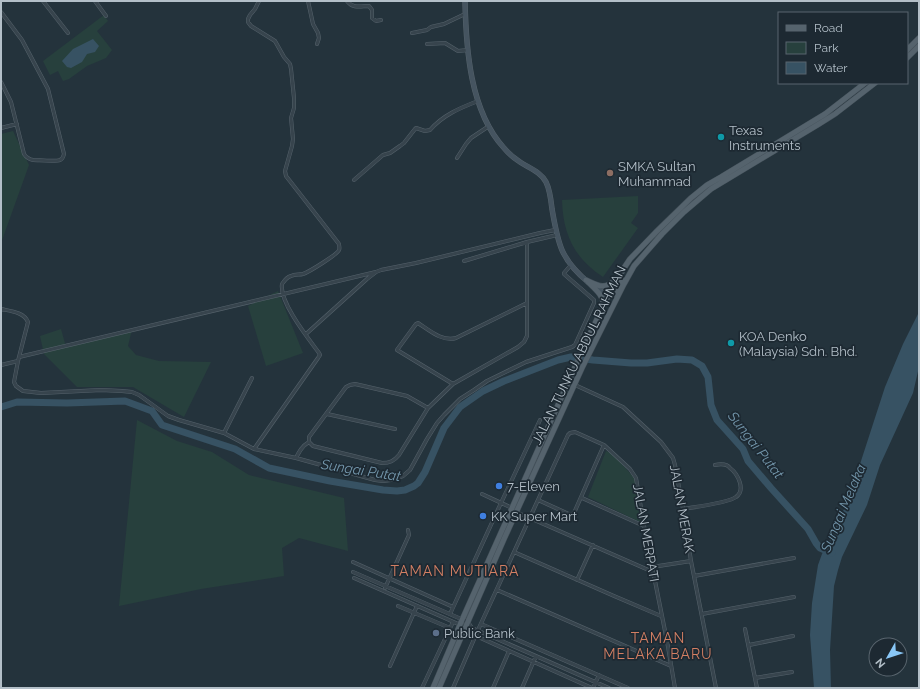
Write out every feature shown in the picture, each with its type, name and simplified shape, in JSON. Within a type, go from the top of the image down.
[{"type":"main road","points":[[465,1],[470,65],[478,101],[489,126],[497,141],[511,156],[538,172],[545,180],[550,192],[556,235],[562,252],[571,266],[601,295],[604,306]]},
{"type":"main road","points":[[908,49],[919,38]]},
{"type":"main road","points":[[908,57],[919,46]]},
{"type":"main road","name":"JALAN TUNKU ABDUL RAHMAN","points":[[439,688],[587,340],[608,296],[624,268],[656,232],[700,190],[720,176],[825,114],[864,84]]},
{"type":"main road","name":"JALAN TUNKU ABDUL RAHMAN","points":[[433,688],[461,622],[582,368],[624,284],[637,262],[662,234],[711,189],[835,114],[874,84]]},
{"type":"main road","points":[[608,296],[611,296],[616,292],[626,274],[637,262]]},
{"type":"main road","points":[[586,280],[597,285],[607,286],[616,279],[624,268]]},
{"type":"main road","points":[[586,280],[608,296],[609,307],[594,343]]},
{"type":"street","points":[[43,1],[68,33]]},
{"type":"street","points":[[95,1],[106,16]]},
{"type":"street","points":[[254,448],[320,355],[291,312],[282,295],[282,284],[287,278],[306,273],[334,255],[340,248],[339,244],[286,176],[285,171],[293,139],[291,118],[294,108],[294,98],[291,69],[290,64],[284,57],[275,41],[251,26],[248,22],[250,15],[256,9],[259,1]]},
{"type":"street","points":[[308,1],[313,24],[318,33],[319,38],[317,44]]},
{"type":"street","points":[[347,1],[354,6],[369,6],[372,10],[372,18],[376,21],[381,20]]},
{"type":"street","points":[[1,12],[22,40],[48,89],[64,154],[63,158],[56,161],[32,160],[24,154],[11,102],[1,82]]},
{"type":"street","points":[[412,33],[444,24],[465,14]]},
{"type":"street","points":[[427,44],[445,43],[458,52],[468,50]]},
{"type":"street","points":[[354,180],[383,155],[390,153],[404,143],[416,128],[425,131],[430,130],[452,112],[478,101]]},
{"type":"street","points":[[1,128],[17,124]]},
{"type":"street","points":[[457,158],[471,138],[489,126]]},
{"type":"street","points":[[20,357],[540,232],[556,230]]},
{"type":"street","points":[[464,261],[556,235]]},
{"type":"street","points":[[309,442],[313,446],[382,463],[389,463],[395,460],[399,455],[428,408],[452,384],[518,347],[524,342],[527,336],[527,242]]},
{"type":"street","points":[[1,309],[22,315],[27,319],[28,325],[14,382],[16,386],[23,391],[41,393],[101,390],[132,392],[147,400],[168,416],[224,433],[254,448],[374,480],[383,481],[399,478],[410,470],[437,423],[460,399],[487,381],[526,362],[572,348],[575,345],[594,300],[564,274],[571,266]]},
{"type":"street","points":[[306,334],[376,272]]},
{"type":"street","points":[[452,384],[398,352],[397,350],[416,324],[418,323],[440,337],[451,340],[527,303]]},
{"type":"street","points":[[580,335],[587,340]]},
{"type":"street","points":[[1,366],[18,361]]},
{"type":"street","points":[[224,433],[252,378]]},
{"type":"street","points":[[296,458],[300,450],[309,442],[309,437],[346,387],[350,385],[355,384],[407,396],[428,408]]},
{"type":"street","name":"JALAN MERAK","points":[[574,385],[623,407],[661,442],[673,458],[684,509],[691,561],[716,688]]},
{"type":"street","points":[[327,414],[394,429]]},
{"type":"street","points":[[450,614],[540,420]]},
{"type":"street","name":"JALAN MERPATI","points":[[538,500],[570,433],[575,432],[604,445],[630,469],[636,478],[675,688]]},
{"type":"street","points":[[453,688],[538,500],[571,515],[574,513],[582,498],[604,445]]},
{"type":"street","points":[[684,509],[722,502],[736,497],[740,492],[741,485],[731,468],[719,464],[716,465]]},
{"type":"street","points":[[482,494],[530,518],[653,572]]},
{"type":"street","points":[[582,498],[644,526]]},
{"type":"street","points":[[383,591],[409,535],[408,530]]},
{"type":"street","points":[[577,580],[592,545]]},
{"type":"street","points":[[514,552],[661,616]]},
{"type":"street","points":[[694,576],[794,558]]},
{"type":"street","points":[[652,567],[691,561]]},
{"type":"street","points":[[353,562],[453,607]]},
{"type":"street","points":[[353,572],[450,614],[472,628],[610,688]]},
{"type":"street","points":[[354,578],[453,622],[461,622],[466,625]]},
{"type":"street","points":[[497,590],[671,666]]},
{"type":"street","points":[[702,614],[794,597]]},
{"type":"street","points":[[390,666],[419,601]]},
{"type":"street","points":[[398,606],[450,628]]},
{"type":"street","points":[[422,688],[453,622]]},
{"type":"street","points":[[481,624],[628,688]]},
{"type":"street","points":[[745,629],[757,688]]},
{"type":"street","points":[[476,636],[592,688],[599,675]]},
{"type":"street","points":[[749,645],[792,636]]},
{"type":"street","points":[[493,688],[509,651]]},
{"type":"street","points":[[522,688],[536,656]]},
{"type":"street","points":[[562,667],[565,661]]},
{"type":"street","points":[[755,678],[792,672]]},
{"type":"green space","points":[[104,15],[108,21],[97,31],[112,50],[106,58],[87,66],[69,79],[63,81],[58,71],[50,75],[43,61]]},
{"type":"green space","points":[[13,131],[29,165],[1,243],[1,134]]},
{"type":"green space","points":[[638,196],[638,213],[631,223],[638,228],[603,277],[584,262],[572,244],[565,224],[562,200]]},
{"type":"green space","points":[[278,291],[303,353],[266,366],[248,306]]},
{"type":"green space","points":[[61,329],[66,347],[132,329],[128,346],[136,355],[159,361],[211,362],[184,417],[133,387],[77,387],[44,354],[40,336]]},
{"type":"green space","points":[[137,420],[177,441],[212,452],[249,475],[344,498],[348,551],[299,538],[282,548],[284,576],[201,589],[119,606]]},
{"type":"green space","points":[[606,451],[613,454],[636,480],[642,523],[588,497]]},
{"type":"water","points":[[93,39],[99,46],[95,52],[87,54],[82,62],[71,68],[67,67],[62,61],[73,49]]},
{"type":"water","points":[[919,312],[919,367],[913,393],[880,465],[867,505],[842,557],[834,586],[830,650],[831,688],[814,688],[810,635],[812,603],[818,565],[849,498],[885,387],[903,344]]},
{"type":"waterway","name":"Sungai Putat","points":[[1,407],[17,402],[67,403],[125,401],[152,411],[162,425],[235,449],[269,468],[330,481],[397,491],[405,490],[418,483],[425,472],[444,428],[460,407],[483,391],[504,381],[558,360],[571,357],[631,363],[647,363],[677,359],[692,360],[702,366],[708,377],[711,405],[717,420],[743,449],[748,461],[808,529],[820,548],[832,553]]},
{"type":"place","name":"Texas Instruments","points":[[721,137]]},
{"type":"place","name":"SMKA Sultan Muhammad","points":[[610,173]]},
{"type":"place","name":"KOA Denko (Malaysia) Sdn. Bhd.","points":[[731,343]]},
{"type":"place","name":"7-Eleven","points":[[499,486]]},
{"type":"place","name":"KK Super Mart","points":[[483,516]]},
{"type":"place","name":"Public Bank","points":[[436,633]]},
{"type":"district","name":"TAMAN MUTIARA","points":[[455,571]]},
{"type":"district","name":"TAMAN MELAKA BARU","points":[[658,646]]},
{"type":"water label","name":"Sungai Melaka","points":[[843,508]]}]
